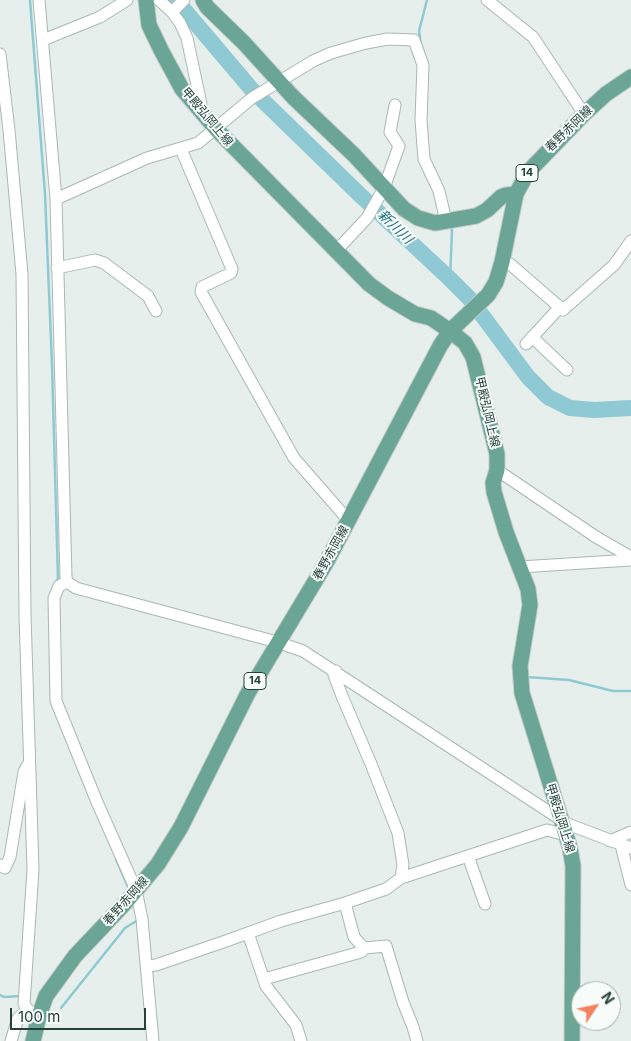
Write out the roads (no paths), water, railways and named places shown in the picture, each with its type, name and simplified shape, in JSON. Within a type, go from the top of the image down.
[{"type":"main road","name":"甲殿弘岡上線","points":[[146,0],[149,25],[182,89],[216,129],[369,284],[415,314],[431,318],[450,331],[465,343],[473,357],[497,454],[497,470],[493,483],[494,492],[506,532],[528,589],[530,606],[520,666],[522,693],[570,848],[573,866],[572,1041]]},
{"type":"main road","points":[[203,0],[207,7],[280,81],[293,98],[354,155],[380,194],[418,218],[435,223],[476,216],[487,210],[506,194],[516,194]]},
{"type":"main road","name":"春野赤岡線","points":[[33,1041],[33,1013],[75,956],[158,864],[181,826],[248,693],[322,570],[349,521],[440,346],[450,331],[488,295],[496,282],[516,194],[528,172],[584,114],[606,94],[631,77]]},
{"type":"street","points":[[39,0],[56,199],[67,582]]},
{"type":"street","points":[[42,40],[100,17],[127,0]]},
{"type":"street","points":[[159,0],[180,5],[180,23],[187,38],[201,112]]},
{"type":"street","points":[[487,0],[533,37],[584,114]]},
{"type":"street","points":[[56,199],[147,158],[198,143],[262,91],[313,61],[331,53],[388,39],[414,40],[423,65],[421,120],[424,159],[450,220]]},
{"type":"street","points":[[0,54],[22,274],[25,615],[34,870],[24,1004],[33,1013],[18,1018],[11,1041]]},
{"type":"street","points":[[336,251],[371,212],[380,194],[399,146],[390,132],[395,105]]},
{"type":"street","points":[[181,149],[232,269],[231,273],[202,288],[201,292],[294,458],[349,521]]},
{"type":"street","points":[[502,262],[510,264],[563,310],[614,265],[631,241]]},
{"type":"street","points":[[57,268],[95,260],[104,263],[148,296],[156,311]]},
{"type":"street","points":[[560,307],[529,340],[567,370]]},
{"type":"street","points":[[497,470],[596,537],[631,558]]},
{"type":"street","points":[[520,567],[631,558]]},
{"type":"street","points":[[67,582],[76,588],[277,642],[302,651],[336,671],[560,819],[621,845]]},
{"type":"street","points":[[67,582],[59,586],[54,598],[56,701],[97,802],[136,890],[148,966],[153,1041]]},
{"type":"street","points":[[336,671],[334,675],[398,833],[404,864],[401,878]]},
{"type":"street","points":[[0,865],[5,868],[10,857],[24,772],[30,760]]},
{"type":"street","points":[[148,966],[156,965],[281,921],[345,903],[386,889],[401,878],[547,830],[565,835]]},
{"type":"street","points":[[621,845],[631,832]]},
{"type":"street","points":[[621,845],[631,884]]},
{"type":"street","points":[[468,856],[485,904]]},
{"type":"street","points":[[345,903],[354,937],[365,948]]},
{"type":"street","points":[[248,933],[266,986],[296,1025],[301,1041]]},
{"type":"street","points":[[264,980],[361,952],[365,948],[386,946],[417,1041]]},
{"type":"waterway","points":[[30,0],[45,194],[52,365],[58,579],[56,582]]},
{"type":"waterway","name":"新川川","points":[[176,0],[253,91],[470,299],[528,377],[548,397],[570,408],[594,410],[631,408]]},
{"type":"waterway","points":[[421,45],[419,31],[427,0]]},
{"type":"waterway","points":[[450,279],[451,225]]},
{"type":"waterway","points":[[50,657],[51,694]]},
{"type":"waterway","points":[[527,677],[569,680],[613,691],[631,691]]},
{"type":"waterway","points":[[116,859],[128,887]]},
{"type":"waterway","points":[[61,1008],[125,928],[138,920]]},
{"type":"waterway","points":[[0,995],[4,997],[20,996]]}]
